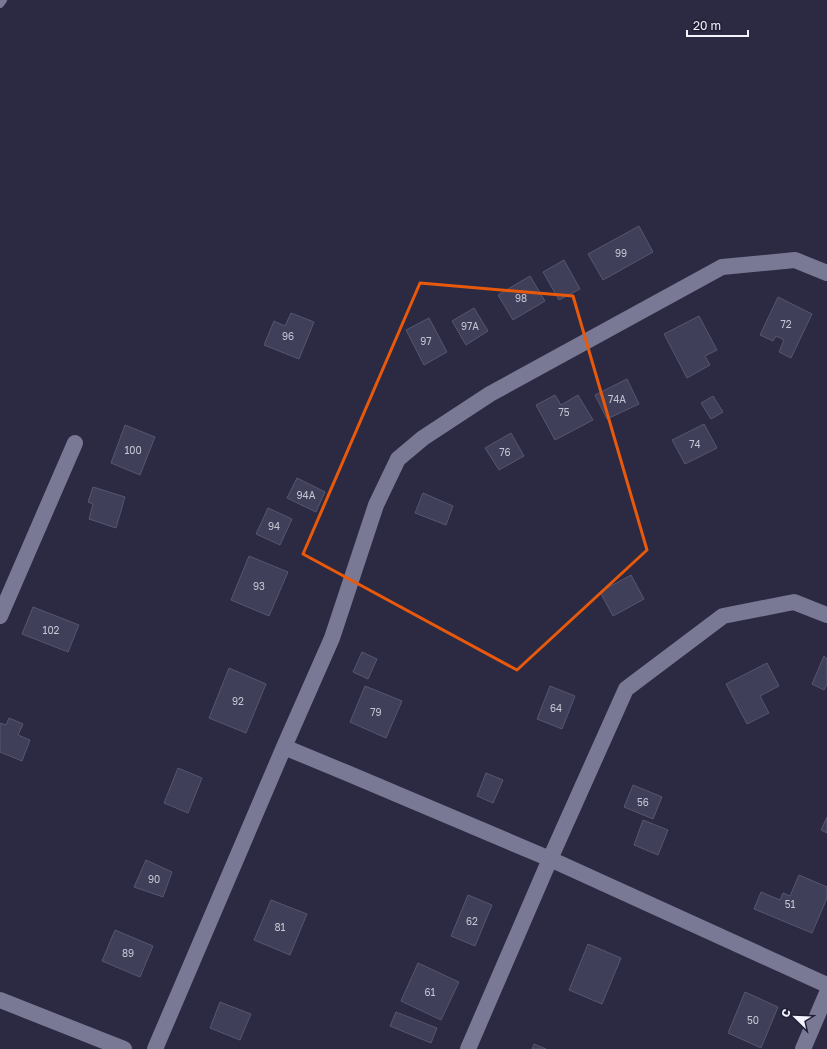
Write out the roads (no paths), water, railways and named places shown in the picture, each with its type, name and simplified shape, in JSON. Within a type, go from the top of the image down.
[{"type":"street","points":[[155,1049],[332,638],[376,505],[398,459],[423,438],[490,394],[722,267],[795,260],[827,272]]},
{"type":"street","points":[[0,616],[75,444]]},
{"type":"street","points":[[468,1049],[550,859],[626,689],[723,616],[794,602],[827,615]]},
{"type":"street","points":[[284,747],[550,859],[827,985]]},
{"type":"street","points":[[803,1049],[827,993]]},
{"type":"street","points":[[0,1000],[124,1049]]},
{"type":"lane","points":[[0,4],[3,0]]}]
